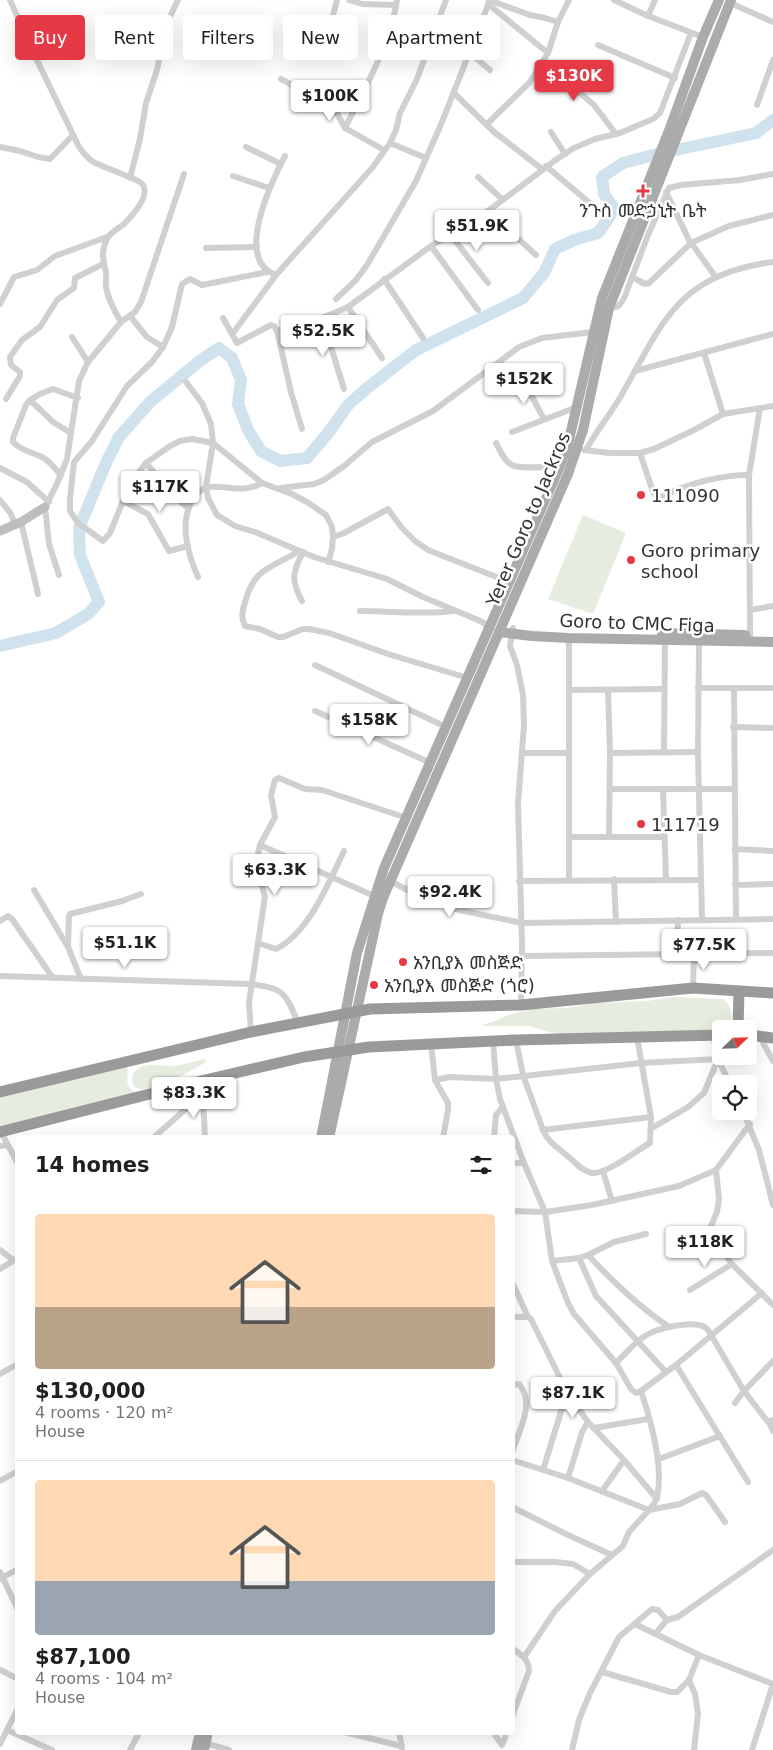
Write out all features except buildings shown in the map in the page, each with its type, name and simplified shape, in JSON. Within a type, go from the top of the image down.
[{"type":"highway","points":[[0,1092],[251,1032],[370,1009],[521,1005],[693,988],[773,993]]},
{"type":"highway","points":[[738,1020],[739,991]]},
{"type":"highway","points":[[0,1132],[200,1081],[304,1057],[369,1047],[516,1040],[712,1035]]},
{"type":"highway","points":[[758,1036],[773,1038]]},
{"type":"main road","name":"Yerer Goro to Jackros","points":[[493,626],[582,450],[584,430],[610,308],[721,25],[727,1]]},
{"type":"main road","points":[[323,1135],[343,1052],[356,1012],[378,914],[509,582],[568,444],[594,328],[610,275],[670,128],[698,48],[703,37],[727,1]]},
{"type":"main road","points":[[493,626],[512,631],[531,630],[716,637],[773,636]]},
{"type":"main road","points":[[329,1135],[343,1052],[344,1014],[358,945],[384,868],[493,626]]},
{"type":"main road","name":"Goro to CMC Figa","points":[[512,631],[569,638],[699,640],[716,637],[773,642]]},
{"type":"street","points":[[0,304],[14,277],[36,270],[55,256],[107,237],[133,213],[145,194],[144,186],[140,181],[93,162],[86,156],[73,136],[10,0]]},
{"type":"street","points":[[130,178],[140,139],[146,103],[157,70],[167,23],[178,0]]},
{"type":"street","points":[[333,15],[337,0]]},
{"type":"street","points":[[345,128],[371,75],[395,16],[397,3],[362,4],[350,0]]},
{"type":"street","points":[[233,333],[276,275],[372,168],[390,143],[396,130],[400,113],[417,79],[446,0]]},
{"type":"street","points":[[487,124],[530,82],[548,53],[558,22],[569,0]]},
{"type":"street","points":[[614,0],[648,16],[703,37]]},
{"type":"street","points":[[648,16],[655,0]]},
{"type":"street","points":[[727,1],[773,22]]},
{"type":"street","points":[[489,2],[530,16],[558,22]]},
{"type":"street","points":[[484,15],[489,2]]},
{"type":"street","points":[[489,2],[548,53]]},
{"type":"street","points":[[277,331],[322,318],[348,307],[430,246],[488,211],[565,154],[595,139],[616,134],[653,119],[660,113],[691,33]]},
{"type":"street","points":[[598,45],[674,78]]},
{"type":"street","points":[[336,299],[356,280],[367,265],[416,181],[467,60]]},
{"type":"street","points":[[478,60],[490,70]]},
{"type":"street","points":[[757,105],[773,60]]},
{"type":"street","points":[[543,61],[594,105],[616,134]]},
{"type":"street","points":[[281,79],[330,106],[345,128],[384,150]]},
{"type":"street","points":[[454,93],[487,124],[592,205]]},
{"type":"street","points":[[551,132],[565,154]]},
{"type":"street","points":[[0,147],[50,159],[73,136]]},
{"type":"street","points":[[390,143],[426,158]]},
{"type":"street","points":[[246,147],[281,164]]},
{"type":"street","points":[[267,272],[257,247],[260,213],[269,188],[285,156]]},
{"type":"street","points":[[59,576],[49,544],[47,505],[67,459],[78,398],[79,381],[88,362],[121,322],[135,312],[146,291],[184,174]]},
{"type":"street","points":[[610,308],[617,308],[621,305],[669,188],[681,185],[740,180],[773,174]]},
{"type":"street","points":[[233,176],[269,188]]},
{"type":"street","points":[[478,177],[503,200]]},
{"type":"street","points":[[666,192],[691,243],[715,276]]},
{"type":"street","points":[[488,211],[536,255]]},
{"type":"street","points":[[632,277],[645,284],[649,283],[691,243],[729,226],[773,215]]},
{"type":"street","points":[[450,234],[488,283]]},
{"type":"street","points":[[107,237],[104,246],[103,264],[106,274],[106,286],[109,298],[121,322]]},
{"type":"street","points":[[430,246],[478,310]]},
{"type":"street","points":[[206,248],[257,247]]},
{"type":"street","points":[[582,450],[620,398],[661,324],[687,296],[715,276],[756,264],[773,262]]},
{"type":"street","points":[[6,399],[20,376],[20,372],[11,365],[10,357],[22,340],[40,327],[57,300],[74,288],[75,278],[103,264]]},
{"type":"street","points":[[276,275],[267,272],[202,285],[190,279],[182,284],[172,327],[163,347],[152,362],[127,386],[92,441],[74,462],[70,511],[78,523],[103,541],[135,477],[146,463],[161,451],[180,441],[192,439],[213,443],[262,483],[292,494],[326,515],[332,527],[334,537],[328,562]]},
{"type":"street","points":[[384,280],[423,338]]},
{"type":"street","points":[[348,307],[382,358]]},
{"type":"street","points":[[130,316],[147,337],[163,347]]},
{"type":"street","points":[[223,318],[237,343],[271,325],[274,326],[277,331],[291,392],[302,429]]},
{"type":"street","points":[[322,318],[344,389]]},
{"type":"street","points":[[276,489],[309,485],[324,480],[372,442],[433,411],[519,347],[542,338],[594,328]]},
{"type":"street","points":[[635,371],[773,334]]},
{"type":"street","points":[[72,337],[88,362]]},
{"type":"street","points":[[704,353],[722,414]]},
{"type":"street","points":[[523,380],[544,419]]},
{"type":"street","points":[[186,382],[208,414],[213,443],[206,487],[208,498],[217,516],[235,526],[256,532],[301,552],[386,579],[423,598],[493,626]]},
{"type":"street","points":[[61,475],[42,456],[24,451],[12,442],[26,405],[30,400],[53,389],[78,398]]},
{"type":"street","points":[[30,400],[53,422],[71,433]]},
{"type":"street","points":[[582,450],[610,453],[640,453],[654,449],[694,430],[722,414],[773,406]]},
{"type":"street","points":[[512,432],[577,407]]},
{"type":"street","points":[[750,635],[749,475],[760,408]]},
{"type":"street","points":[[496,443],[504,458],[512,465],[560,466]]},
{"type":"street","points":[[640,453],[653,492],[656,496],[660,497],[696,482],[749,475]]},
{"type":"street","points":[[67,459],[74,462]]},
{"type":"street","points":[[146,463],[174,496],[188,508]]},
{"type":"street","points":[[0,468],[26,482],[47,505]]},
{"type":"street","points":[[198,577],[188,546],[186,524],[188,508],[197,494],[206,487],[248,489],[262,483]]},
{"type":"street","points":[[0,500],[18,523],[38,594]]},
{"type":"street","points":[[123,500],[148,514],[169,551],[188,546]]},
{"type":"street","points":[[0,531],[18,523],[47,505]]},
{"type":"street","points":[[334,537],[388,509],[402,528],[415,541],[428,550],[509,582]]},
{"type":"street","points":[[301,552],[293,580],[302,601]]},
{"type":"street","points":[[301,552],[268,568],[252,582],[242,610],[245,626],[260,629],[278,637],[283,637],[302,629],[323,632],[468,678]]},
{"type":"street","points":[[750,610],[773,606]]},
{"type":"street","points":[[360,611],[397,611],[431,614],[453,610]]},
{"type":"street","points":[[512,631],[510,646],[517,665],[523,695],[524,725],[518,804],[519,881],[522,923],[521,1005]]},
{"type":"street","points":[[569,638],[569,879]]},
{"type":"street","points":[[664,752],[663,689],[665,640]]},
{"type":"street","points":[[699,640],[698,752],[702,920]]},
{"type":"street","points":[[315,665],[446,727]]},
{"type":"street","points":[[698,688],[773,688]]},
{"type":"street","points":[[569,690],[663,689]]},
{"type":"street","points":[[734,689],[736,919]]},
{"type":"street","points":[[608,690],[610,753],[609,837]]},
{"type":"street","points":[[315,711],[431,763]]},
{"type":"street","points":[[733,727],[773,728]]},
{"type":"street","points":[[610,753],[698,752]]},
{"type":"street","points":[[522,753],[569,753]]},
{"type":"street","points":[[251,1032],[248,1002],[265,897],[256,862],[260,845],[275,817],[271,795],[275,780],[279,778],[305,789],[322,790],[407,818]]},
{"type":"street","points":[[610,789],[734,789]]},
{"type":"street","points":[[664,789],[666,879]]},
{"type":"street","points":[[569,836],[664,837]]},
{"type":"street","points":[[260,845],[374,896]]},
{"type":"street","points":[[735,849],[773,851]]},
{"type":"street","points":[[258,943],[276,949],[294,935],[305,923],[344,851]]},
{"type":"street","points":[[519,881],[569,879],[701,880]]},
{"type":"street","points":[[614,879],[616,922]]},
{"type":"street","points":[[390,881],[429,901],[459,910],[522,923],[773,919]]},
{"type":"street","points":[[735,885],[773,884]]},
{"type":"street","points":[[34,890],[68,948],[81,979]]},
{"type":"street","points":[[68,948],[70,914],[122,901],[141,894]]},
{"type":"street","points":[[0,921],[8,916],[12,918],[53,978]]},
{"type":"street","points":[[677,953],[678,920]]},
{"type":"street","points":[[693,988],[694,953]]},
{"type":"street","points":[[522,956],[773,953]]},
{"type":"street","points":[[0,976],[268,986],[286,996],[298,1022]]},
{"type":"street","points":[[516,1040],[523,1075],[547,1139],[582,1169],[593,1173],[603,1171],[650,1143],[651,1117],[640,1063],[637,1037]]},
{"type":"street","points":[[492,1041],[496,1078],[502,1106],[513,1135]]},
{"type":"street","points":[[758,1041],[773,1060]]},
{"type":"street","points":[[431,1044],[435,1080],[448,1103],[444,1135]]},
{"type":"street","points":[[435,1080],[450,1077],[496,1078],[640,1063],[712,1059]]},
{"type":"street","points":[[652,1128],[688,1107],[699,1098],[704,1093],[716,1065]]},
{"type":"street","points":[[200,1081],[205,1135]]},
{"type":"street","points":[[156,1135],[188,1107],[203,1098]]},
{"type":"street","points":[[494,1135],[496,1116],[502,1106]]},
{"type":"street","points":[[543,1130],[651,1117]]},
{"type":"street","points":[[748,1120],[759,1150],[773,1206]]},
{"type":"street","points":[[515,1211],[545,1212],[612,1201],[679,1186],[716,1170],[750,1124]]},
{"type":"street","points":[[0,1132],[15,1159]]},
{"type":"street","points":[[515,1140],[545,1212],[552,1262],[568,1303],[574,1314],[616,1363],[631,1389],[636,1393],[676,1365],[762,1293]]},
{"type":"street","points":[[0,1146],[7,1144]]},
{"type":"street","points":[[515,1163],[524,1163]]},
{"type":"street","points":[[716,1170],[719,1199],[718,1212],[708,1233],[732,1264],[773,1305]]},
{"type":"street","points":[[603,1171],[612,1201]]},
{"type":"street","points":[[552,1262],[579,1258],[614,1242],[646,1234]]},
{"type":"street","points":[[0,1250],[15,1259],[0,1269]]},
{"type":"street","points":[[588,1255],[646,1312],[668,1327]]},
{"type":"street","points":[[579,1258],[596,1296],[666,1372]]},
{"type":"street","points":[[690,1290],[732,1264]]},
{"type":"street","points":[[515,1289],[528,1317],[534,1322],[567,1392],[588,1422],[657,1499]]},
{"type":"street","points":[[515,1317],[528,1317]]},
{"type":"street","points":[[616,1363],[637,1342],[654,1330],[668,1327],[702,1326],[707,1328],[744,1391],[771,1421],[773,1431]]},
{"type":"street","points":[[735,1403],[773,1361]]},
{"type":"street","points":[[676,1365],[748,1482]]},
{"type":"street","points":[[0,1374],[15,1366]]},
{"type":"street","points":[[515,1385],[519,1384],[521,1387],[526,1410],[515,1445]]},
{"type":"street","points":[[524,1657],[555,1611],[590,1574],[623,1546],[629,1532],[657,1499],[659,1459],[641,1391]]},
{"type":"street","points":[[543,1470],[567,1392]]},
{"type":"street","points":[[594,1428],[648,1419]]},
{"type":"street","points":[[568,1478],[582,1432],[588,1422]]},
{"type":"street","points":[[659,1459],[720,1436]]},
{"type":"street","points":[[602,1491],[624,1460]]},
{"type":"street","points":[[515,1461],[568,1478],[649,1510],[680,1504],[702,1493],[706,1495],[725,1522]]},
{"type":"street","points":[[0,1481],[15,1473]]},
{"type":"street","points":[[515,1509],[568,1536],[612,1554]]},
{"type":"street","points":[[655,1634],[667,1620],[678,1617],[773,1550]]},
{"type":"street","points":[[515,1562],[573,1564],[590,1574]]},
{"type":"street","points":[[15,1571],[1,1576],[15,1604]]},
{"type":"street","points":[[572,1750],[579,1720],[590,1693],[619,1636],[655,1608],[667,1620]]},
{"type":"street","points":[[635,1624],[699,1655],[773,1684],[752,1750]]},
{"type":"street","points":[[515,1650],[529,1663],[530,1670],[515,1709]]},
{"type":"street","points":[[602,1672],[671,1692],[678,1692],[689,1680],[699,1655]]},
{"type":"street","points":[[0,1670],[15,1678]]},
{"type":"street","points":[[689,1680],[695,1694],[698,1714],[694,1750]]},
{"type":"street","points":[[0,1744],[15,1714]]},
{"type":"street","points":[[7,1730],[15,1734]]},
{"type":"street","points":[[18,1735],[52,1750]]},
{"type":"street","points":[[130,1750],[137,1735]]},
{"type":"street","points":[[355,1735],[402,1748],[400,1735]]},
{"type":"street","points":[[495,1735],[502,1747]]},
{"type":"street","points":[[502,1747],[506,1735]]},
{"type":"street","points":[[201,1743],[229,1750]]},
{"type":"shaded area","points":[[583,515],[626,533],[593,614],[548,599]]},
{"type":"shaded area","points":[[673,997],[722,999],[730,1008],[731,1020],[712,1020],[712,1033],[564,1036],[529,1026],[482,1026],[508,1015],[533,1009],[565,1008],[596,1003],[647,1001]]},
{"type":"shaded area","points":[[205,1059],[206,1062],[163,1084],[140,1089],[133,1085],[133,1074],[141,1067],[182,1065]]},
{"type":"shaded area","points":[[127,1067],[129,1087],[136,1093],[0,1127],[0,1097]]},
{"type":"waterway","points":[[0,646],[56,633],[88,614],[99,602],[80,555],[79,528],[106,463],[119,437],[151,401],[201,360],[219,348],[232,358],[241,380],[238,404],[248,430],[261,451],[280,461],[307,458],[348,405],[416,350],[523,298],[544,273],[555,249],[574,240],[598,233],[610,216],[613,207],[604,194],[602,177],[623,163],[756,133],[773,120]]},
{"type":"place","name":"ንጉስ መድኃኒት ቤት","points":[[643,191]]},
{"type":"place","name":"111090","points":[[641,495]]},
{"type":"place","name":"Goro primary school","points":[[631,560]]},
{"type":"place","name":"111719","points":[[641,824]]},
{"type":"place","name":"አንቢያእ መስጅድ","points":[[403,962]]},
{"type":"place","name":"አንቢያእ መስጅድ (ጎሮ)","points":[[374,985]]}]
